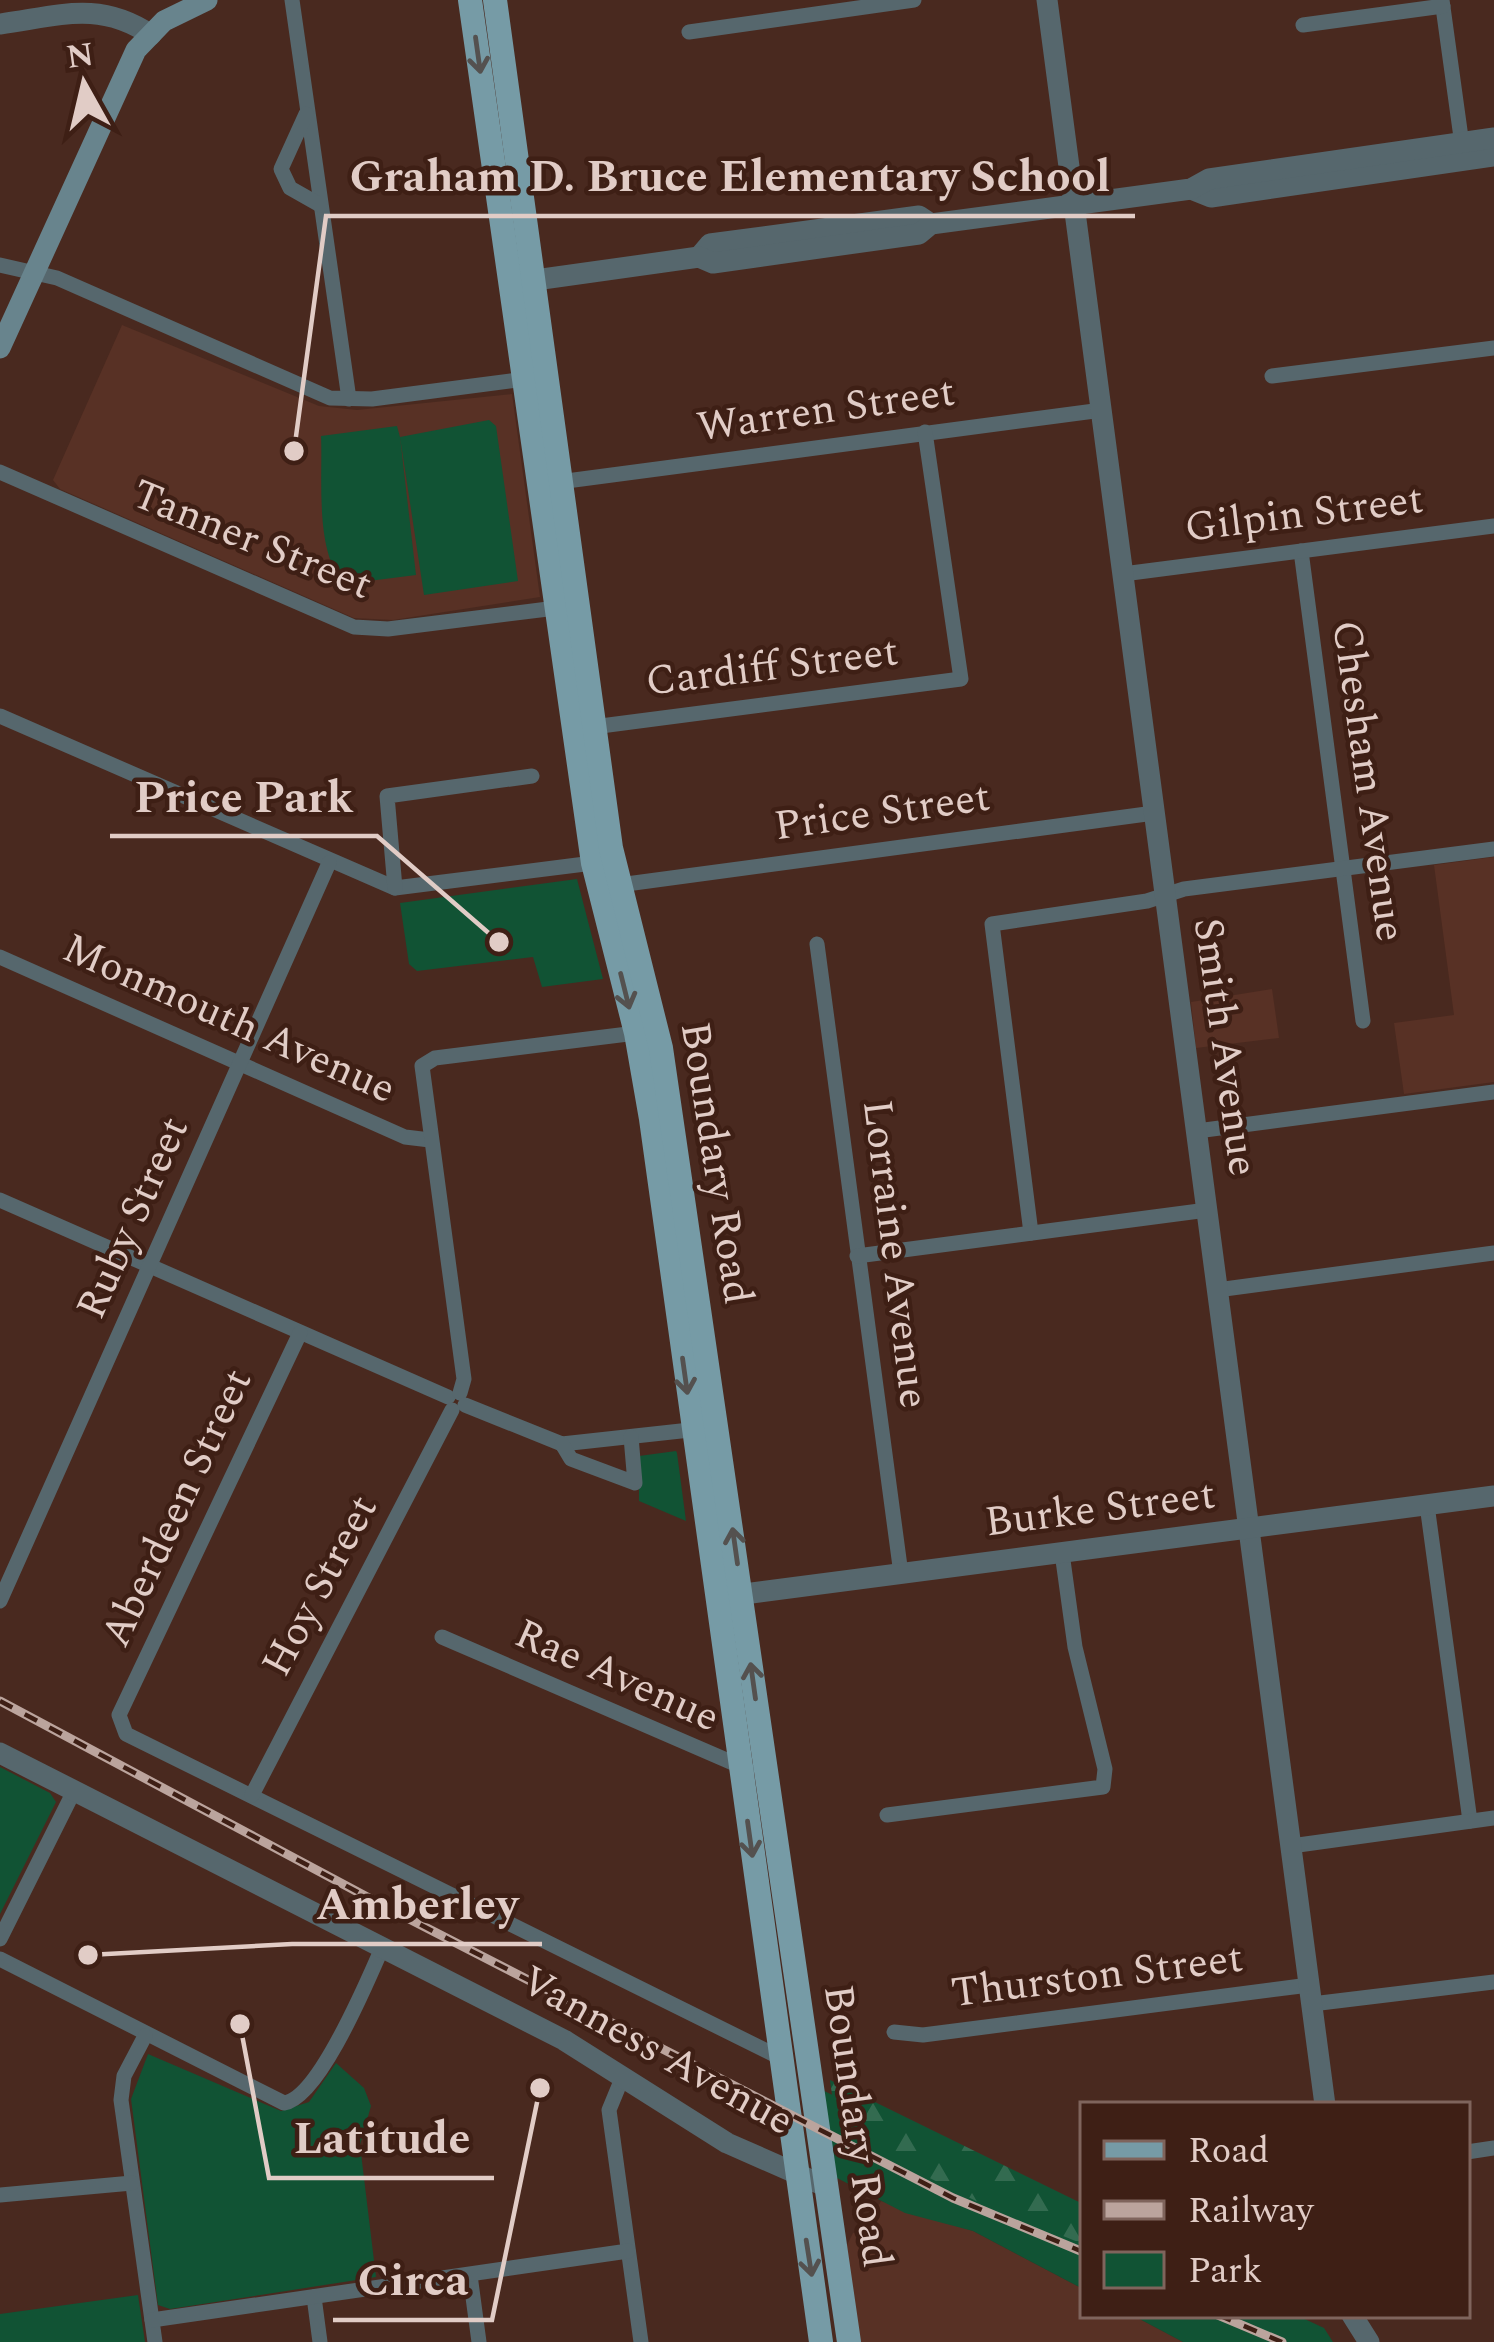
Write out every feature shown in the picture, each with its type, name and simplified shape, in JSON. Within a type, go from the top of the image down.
[{"type":"main road","points":[[0,348],[125,70],[151,35],[187,7],[207,0]]},
{"type":"main road","name":"Boundary Road","points":[[470,0],[559,482],[619,885],[661,1048],[718,1426],[729,1596],[752,1768],[781,2058],[821,2342]]},
{"type":"main road","name":"Boundary Road","points":[[495,0],[521,282],[525,379],[593,863],[636,1034],[692,1430],[729,1596]]},
{"type":"main road","points":[[593,863],[604,872],[628,925]]},
{"type":"main road","name":"Boundary Road","points":[[752,1768],[827,2187],[849,2342]]},
{"type":"street","points":[[292,0],[349,400]]},
{"type":"street","points":[[689,32],[914,0]]},
{"type":"street","name":"Smith Avenue","points":[[1047,0],[1325,2102]]},
{"type":"street","points":[[1304,25],[1442,3],[1462,151]]},
{"type":"street","points":[[0,24],[100,12],[121,14],[151,35]]},
{"type":"street","points":[[307,111],[281,169],[290,188],[320,206]]},
{"type":"street","points":[[1462,151],[1494,138]]},
{"type":"street","points":[[521,282],[699,257],[710,244],[919,216],[931,224],[1191,190],[1209,179],[1462,151],[1494,156]]},
{"type":"street","points":[[0,265],[57,278],[311,392],[349,400],[525,379]]},
{"type":"street","points":[[1271,376],[1494,348]]},
{"type":"street","name":"Warren Street","points":[[559,482],[1102,410]]},
{"type":"street","name":"Cardiff Street","points":[[593,727],[961,679],[925,432]]},
{"type":"street","name":"Tanner Street","points":[[0,472],[354,627],[388,629],[556,608]]},
{"type":"street","name":"Gilpin Street","points":[[1123,574],[1494,526]]},
{"type":"street","name":"Chesham Avenue","points":[[1301,551],[1363,1021]]},
{"type":"street","points":[[0,716],[395,888],[593,863]]},
{"type":"street","points":[[395,888],[386,796],[532,776]]},
{"type":"street","name":"Price Street","points":[[619,885],[1154,813]]},
{"type":"street","points":[[1031,1233],[992,924],[1166,894],[1494,849]]},
{"type":"street","name":"Ruby Street","points":[[0,1601],[329,862]]},
{"type":"street","name":"Lorraine Avenue","points":[[817,944],[901,1574]]},
{"type":"street","name":"Monmouth Avenue","points":[[0,957],[405,1137],[430,1140]]},
{"type":"street","name":"Monmouth Avenue","points":[[430,1059],[636,1034]]},
{"type":"street","name":"Hoy Street","points":[[252,1795],[464,1379],[421,1072],[430,1059]]},
{"type":"street","points":[[1197,1131],[1494,1092]]},
{"type":"street","points":[[0,1200],[562,1444],[718,1426]]},
{"type":"street","points":[[857,1256],[1208,1210]]},
{"type":"street","points":[[1217,1290],[1494,1253]]},
{"type":"street","name":"Aberdeen Street","points":[[119,1715],[300,1333]]},
{"type":"street","points":[[562,1444],[571,1459],[635,1483],[631,1437]]},
{"type":"street","name":"Burke Street","points":[[729,1596],[1494,1496]]},
{"type":"street","points":[[1427,1505],[1470,1821]]},
{"type":"street","points":[[887,1815],[1103,1786],[1105,1769],[1076,1647],[1062,1553]]},
{"type":"street","name":"Rae Avenue","points":[[442,1637],[752,1768]]},
{"type":"street","name":"Vanness Avenue","points":[[119,1715],[126,1734],[781,2058]]},
{"type":"street","name":"Vanness Avenue","points":[[0,1753],[575,2045],[727,2143],[827,2187]]},
{"type":"street","points":[[0,1939],[74,1791]]},
{"type":"street","points":[[1291,1846],[1494,1818]]},
{"type":"street","points":[[0,1959],[270,2100],[294,2102],[319,2074],[382,1948]]},
{"type":"street","name":"Thurston Street","points":[[894,2032],[923,2035],[1310,1994],[1494,1982]]},
{"type":"street","points":[[145,2036],[121,2089],[155,2342]]},
{"type":"street","points":[[623,2076],[609,2110],[641,2342]]},
{"type":"street","points":[[0,2194],[132,2183]]},
{"type":"street","points":[[152,2320],[628,2252]]},
{"type":"street","points":[[470,2275],[479,2342]]},
{"type":"street","points":[[314,2297],[320,2342]]},
{"type":"street","points":[[1354,2319],[1369,2342]]},
{"type":"shaded area","points":[[122,325],[319,406],[357,410],[512,394],[540,597],[393,620],[354,618],[60,489],[53,480]]},
{"type":"shaded area","points":[[1494,857],[1494,1082],[1404,1094],[1394,1023],[1454,1015],[1434,865]]},
{"type":"shaded area","points":[[1272,989],[1279,1038],[1196,1048],[1191,1002]]},
{"type":"shaded area","points":[[881,2201],[973,2231],[1080,2287],[1080,2318],[1138,2318],[1183,2342],[858,2342],[845,2249],[853,2233],[867,2228]]},
{"type":"green space","points":[[489,420],[496,426],[518,581],[424,595],[400,437]]},
{"type":"green space","points":[[397,426],[416,575],[345,584],[335,571],[324,535],[321,436]]},
{"type":"green space","points":[[577,879],[603,979],[542,987],[533,957],[417,971],[409,964],[400,903]]},
{"type":"green space","points":[[676,1451],[686,1521],[639,1501],[639,1456]]},
{"type":"green space","points":[[0,1767],[50,1793],[56,1802],[0,1914]]},
{"type":"green space","points":[[148,2054],[281,2111],[309,2102],[336,2063],[364,2088],[371,2106],[360,2145],[376,2277],[170,2309],[158,2305],[131,2099]]},
{"type":"green space","points":[[830,2080],[1080,2203],[1080,2243],[976,2201],[837,2132]]},
{"type":"green space","points":[[820,2089],[1080,2213],[1080,2287],[973,2231],[905,2213],[837,2178]]},
{"type":"green space","points":[[138,2295],[145,2342],[0,2342],[0,2314]]},
{"type":"green space","points":[[1138,2318],[1302,2318],[1324,2328],[1333,2342],[1183,2342]]},
{"type":"railway","points":[[0,1701],[384,1906],[953,2198],[1080,2251]]},
{"type":"railway","points":[[1225,2318],[1282,2342]]},
{"type":"place","name":"Graham D. Bruce Elementary School","points":[[294,451]]},
{"type":"place","name":"Price Park","points":[[499,942]]},
{"type":"place","name":"Amberley","points":[[88,1955]]},
{"type":"place","name":"Latitude","points":[[240,2024]]},
{"type":"place","name":"Circa","points":[[540,2088]]}]
